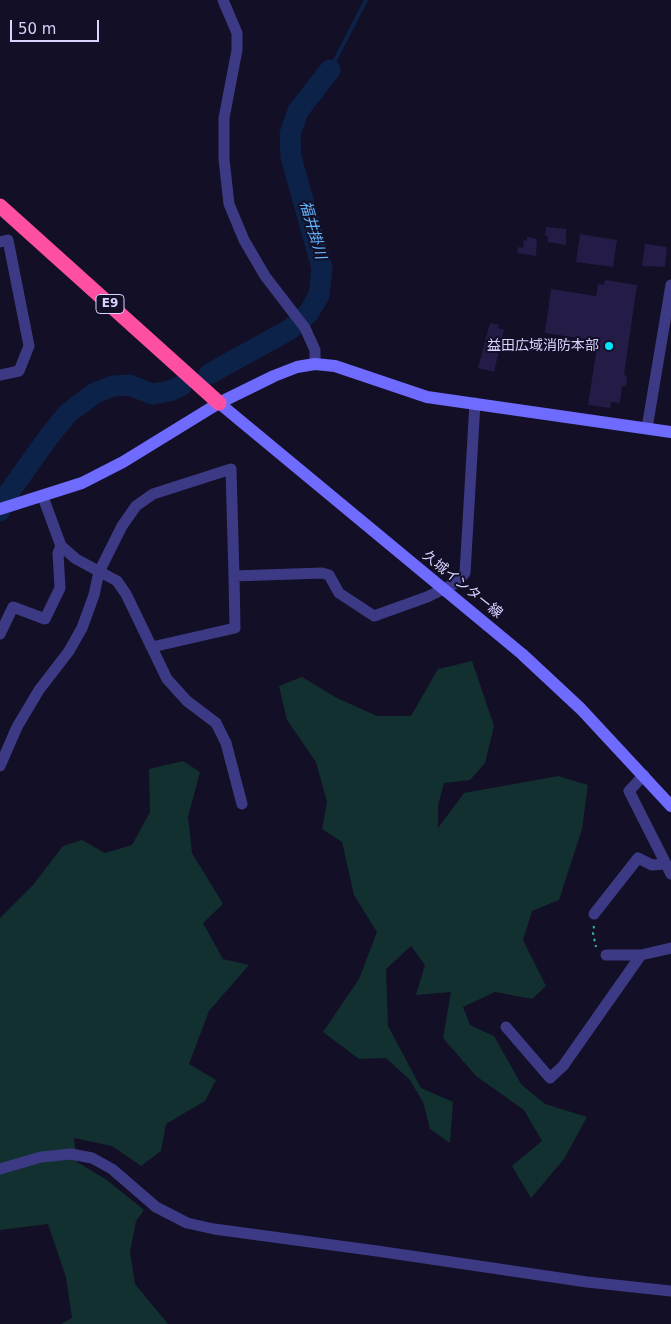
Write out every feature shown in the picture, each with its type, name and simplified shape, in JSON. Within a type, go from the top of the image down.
[{"type":"highway","name":"E9","points":[[0,206],[219,402]]},
{"type":"street","points":[[223,0],[237,33],[237,50],[224,118],[224,159],[229,204],[244,240],[266,276],[305,328],[315,350],[315,364]]},
{"type":"street","points":[[0,242],[8,240],[30,346],[19,371],[0,375]]},
{"type":"street","points":[[647,428],[671,285]]},
{"type":"street","points":[[0,510],[82,482],[123,462],[219,402],[297,366],[315,364],[350,371],[427,397],[671,432]]},
{"type":"street","name":"久城インター線","points":[[219,402],[522,654],[581,709],[671,806]]},
{"type":"street","points":[[234,576],[322,573],[329,575],[339,593],[374,616],[456,583],[465,572],[475,403]]},
{"type":"street","points":[[0,766],[17,727],[39,690],[69,651],[82,628],[94,595],[99,572],[122,526],[136,506],[153,494],[231,468],[235,628],[152,647]]},
{"type":"street","points":[[43,496],[61,546],[76,559],[117,581],[126,594],[167,678],[187,701],[216,723],[226,743],[242,804]]},
{"type":"street","points":[[0,634],[13,607],[45,620],[60,588],[58,553],[61,546]]},
{"type":"street","points":[[644,775],[629,790],[664,864],[671,874]]},
{"type":"street","points":[[594,914],[638,858],[652,865],[664,864]]},
{"type":"street","points":[[606,955],[641,955],[671,948]]},
{"type":"street","points":[[506,1026],[550,1078],[563,1066],[641,955]]},
{"type":"street","points":[[0,1169],[41,1157],[71,1154],[92,1158],[112,1169],[156,1207],[187,1223],[214,1229],[587,1282],[671,1291]]},
{"type":"path","points":[[594,914],[593,933],[595,946],[606,955]]},
{"type":"green space","points":[[472,661],[494,726],[485,763],[470,780],[444,783],[438,805],[438,828],[464,793],[558,776],[588,785],[582,829],[559,900],[532,911],[523,940],[546,986],[532,999],[495,992],[463,1007],[470,1025],[494,1036],[521,1084],[545,1104],[587,1117],[564,1159],[531,1198],[512,1166],[542,1141],[524,1110],[476,1076],[443,1038],[451,992],[416,995],[425,965],[411,946],[386,969],[388,1026],[421,1088],[453,1102],[450,1143],[430,1129],[423,1102],[410,1080],[386,1058],[359,1059],[323,1032],[359,979],[377,932],[354,895],[342,842],[322,829],[327,802],[316,762],[287,720],[279,686],[302,677],[337,698],[377,716],[411,716],[438,669]]},
{"type":"green space","points":[[183,761],[200,772],[188,817],[192,853],[223,904],[203,923],[223,959],[249,965],[209,1011],[189,1064],[216,1080],[205,1101],[166,1124],[161,1151],[141,1166],[112,1146],[74,1138],[77,1162],[107,1180],[144,1210],[136,1221],[130,1252],[135,1284],[168,1324],[61,1324],[72,1318],[66,1277],[48,1224],[0,1230],[0,918],[33,885],[63,846],[82,840],[105,853],[132,845],[150,812],[149,769]]},
{"type":"building","points":[[546,227],[566,229],[566,245],[548,242],[548,236],[545,236]]},
{"type":"building","points":[[580,234],[617,240],[613,267],[576,262]]},
{"type":"building","points":[[527,237],[537,239],[536,256],[517,253],[518,247],[523,248],[524,240],[527,241]]},
{"type":"building","points":[[645,244],[667,247],[665,267],[642,266]]},
{"type":"building","name":"益田広域消防本部","points":[[605,280],[637,285],[624,375],[627,376],[626,386],[622,386],[620,403],[611,402],[610,408],[588,405],[596,353],[588,352],[590,340],[545,333],[551,289],[596,296],[598,284],[604,285]]},
{"type":"building","points":[[490,323],[499,325],[498,328],[504,330],[494,372],[478,368]]},
{"type":"waterway","points":[[330,70],[366,0]]},
{"type":"waterway","name":"福井掛川","points":[[209,374],[289,330],[308,314],[319,295],[322,268],[291,157],[290,134],[298,111],[330,70]]},
{"type":"waterway","name":"福井掛川","points":[[0,511],[5,498],[50,435],[68,413],[95,393],[113,386],[129,385],[152,394],[170,391],[181,386]]},
{"type":"place","name":"益田広域消防本部","points":[[609,346]]}]
